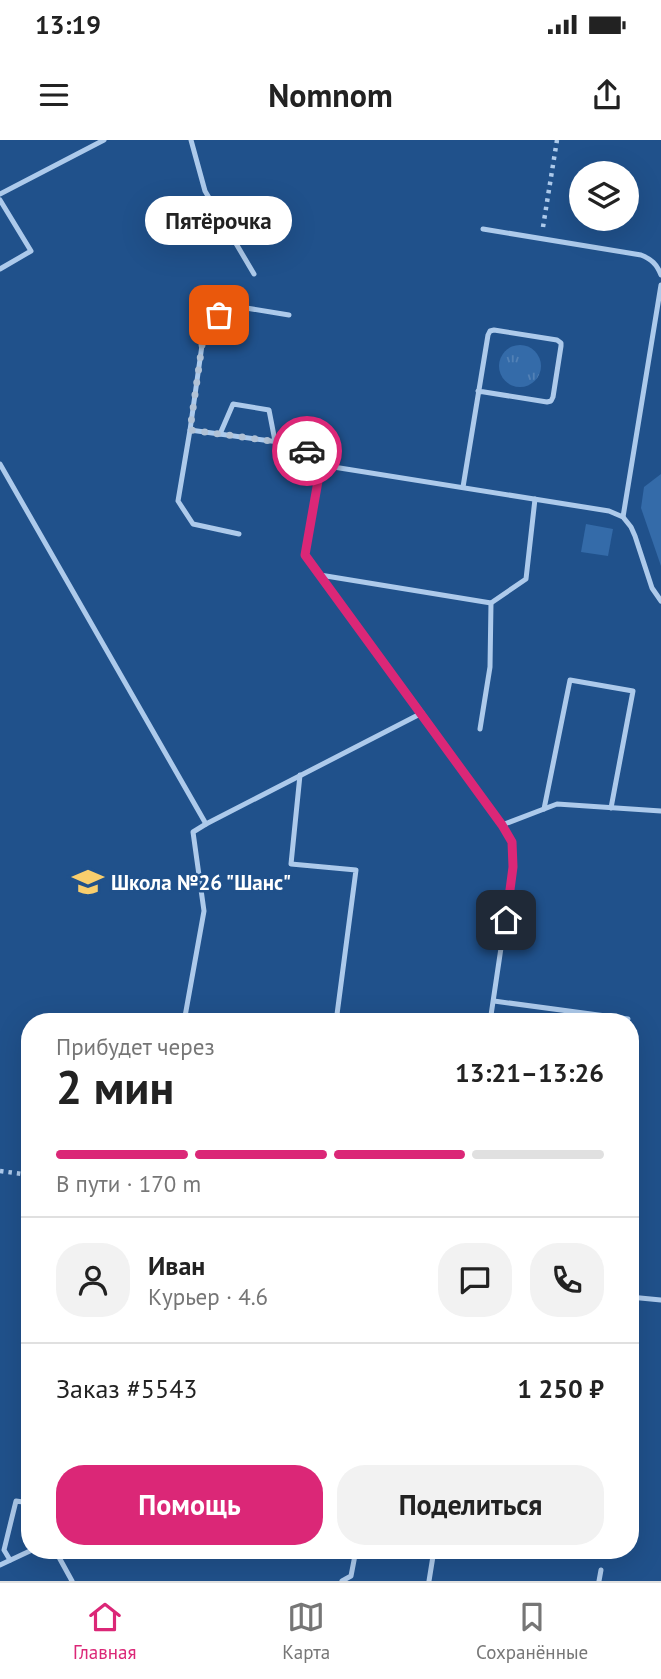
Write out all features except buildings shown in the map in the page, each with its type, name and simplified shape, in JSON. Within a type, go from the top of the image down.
[{"type":"lane","points":[[0,194],[104,140]]},
{"type":"lane","points":[[191,140],[205,191],[254,274]]},
{"type":"lane","points":[[0,200],[30,251],[0,269]]},
{"type":"lane","points":[[483,229],[641,255],[650,259],[661,275]]},
{"type":"lane","points":[[623,517],[661,285]]},
{"type":"lane","points":[[239,534],[193,524],[178,501],[205,324],[234,306],[289,315]]},
{"type":"lane","points":[[463,487],[478,391],[490,331],[557,340],[561,343],[551,401],[478,391]]},
{"type":"lane","points":[[220,435],[233,404],[269,410],[275,441]]},
{"type":"lane","points":[[190,430],[301,445],[321,464],[609,510],[623,517],[631,527],[652,588],[661,601]]},
{"type":"lane","points":[[0,464],[206,824]]},
{"type":"lane","points":[[321,464],[305,555],[422,713],[512,842],[513,867],[492,1013]]},
{"type":"lane","points":[[320,575],[491,603],[526,579],[535,499]]},
{"type":"lane","points":[[480,729],[490,667],[491,603]]},
{"type":"lane","points":[[544,809],[570,680],[633,691],[611,808]]},
{"type":"lane","points":[[186,1013],[204,911],[193,832],[422,713]]},
{"type":"lane","points":[[300,775],[291,864],[356,870],[337,1013]]},
{"type":"lane","points":[[502,825],[557,804],[661,811]]},
{"type":"lane","points":[[494,1001],[583,1013]]},
{"type":"lane","points":[[639,1298],[661,1300]]},
{"type":"lane","points":[[10,1560],[4,1550],[16,1501],[21,1502]]},
{"type":"lane","points":[[0,1565],[21,1555]]},
{"type":"lane","points":[[60,1559],[72,1581]]},
{"type":"lane","points":[[342,1581],[351,1576],[354,1559]]},
{"type":"lane","points":[[429,1581],[433,1559]]},
{"type":"lane","points":[[600,1581],[601,1570]]},
{"type":"path","points":[[541,239],[557,140]]},
{"type":"path","points":[[0,1171],[21,1174]]},
{"type":"green space","points":[[520,345],[535,351],[541,366],[535,381],[520,387],[505,381],[499,366],[505,351]]},
{"type":"green space","points":[[661,474],[661,566],[641,508],[644,487]]},
{"type":"green space","points":[[586,524],[613,529],[608,556],[581,552]]},
{"type":"way so far","points":[[219,315],[205,324],[190,430],[301,445],[307,451]]},
{"type":"place","name":"Пятёрочка","points":[[219,315]]},
{"type":"place","name":"Школа №26 \"Шанс\"","points":[[88,882]]},
{"type":"route","points":[[307,451],[321,464],[305,555],[512,842],[513,867],[506,920]]}]
